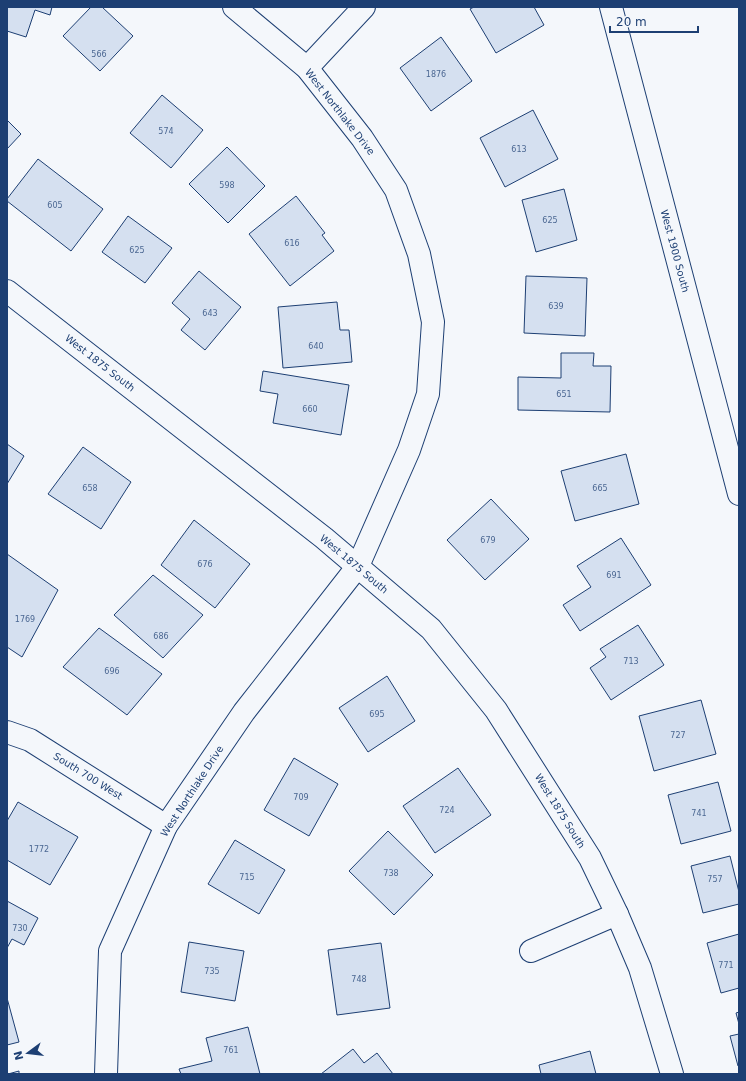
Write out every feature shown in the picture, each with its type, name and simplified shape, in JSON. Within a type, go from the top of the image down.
[{"type":"street","name":"West Northlake Drive","points":[[106,1074],[110,951],[166,826],[244,712],[358,566],[409,450],[428,394],[433,322],[419,254],[396,190],[362,138],[307,68],[234,7]]},
{"type":"street","points":[[307,68],[364,7]]},
{"type":"street","name":"West 1900 South","points":[[611,7],[739,494]]},
{"type":"street","name":"West 1875 South","points":[[7,291],[358,566],[431,629],[496,710],[590,858],[617,914],[640,968],[672,1074]]},
{"type":"street","name":"South 700 West","points":[[7,732],[30,740],[166,826]]},
{"type":"street","points":[[531,951],[617,914]]},
{"type":"building","points":[[7,7],[52,7],[50,15],[35,10],[26,37],[7,31]]},
{"type":"building","points":[[91,7],[102,7],[133,36],[100,71],[63,36]]},
{"type":"building","points":[[474,7],[534,7],[544,25],[496,53],[470,9]]},
{"type":"building","points":[[441,37],[472,81],[431,111],[400,68]]},
{"type":"building","points":[[162,95],[203,130],[171,168],[130,133]]},
{"type":"building","points":[[533,110],[558,159],[505,187],[480,138]]},
{"type":"building","points":[[7,120],[21,134],[7,149]]},
{"type":"building","points":[[227,147],[265,186],[228,223],[189,184]]},
{"type":"building","points":[[38,159],[103,209],[71,251],[7,201]]},
{"type":"building","points":[[564,189],[577,240],[536,252],[522,200]]},
{"type":"building","points":[[296,196],[325,233],[322,235],[334,251],[290,286],[249,234]]},
{"type":"building","points":[[128,216],[172,248],[145,283],[102,252]]},
{"type":"building","points":[[199,271],[241,307],[205,350],[181,330],[190,319],[172,303]]},
{"type":"building","points":[[526,276],[587,278],[585,336],[524,333]]},
{"type":"building","points":[[337,302],[340,330],[349,330],[352,362],[283,368],[278,307]]},
{"type":"building","points":[[561,353],[594,353],[593,366],[611,366],[610,412],[518,410],[518,377],[561,378]]},
{"type":"building","points":[[263,371],[349,385],[341,435],[273,423],[278,394],[260,391]]},
{"type":"building","points":[[7,444],[24,456],[7,484]]},
{"type":"building","points":[[83,447],[131,482],[101,529],[48,494]]},
{"type":"building","points":[[626,454],[639,504],[575,521],[561,471]]},
{"type":"building","points":[[491,499],[529,539],[485,580],[447,540]]},
{"type":"building","points":[[194,520],[250,564],[215,608],[161,565]]},
{"type":"building","points":[[621,538],[651,585],[580,631],[563,605],[591,587],[577,566]]},
{"type":"building","points":[[7,554],[58,590],[22,657],[7,647]]},
{"type":"building","points":[[153,575],[203,615],[163,658],[114,615]]},
{"type":"building","points":[[638,625],[664,665],[611,700],[590,668],[606,657],[600,649]]},
{"type":"building","points":[[99,628],[162,674],[127,715],[63,667]]},
{"type":"building","points":[[387,676],[415,721],[368,752],[339,708]]},
{"type":"building","points":[[701,700],[716,754],[654,771],[639,716]]},
{"type":"building","points":[[294,758],[338,784],[309,836],[264,810]]},
{"type":"building","points":[[458,768],[491,815],[435,853],[403,806]]},
{"type":"building","points":[[718,782],[731,831],[681,844],[668,795]]},
{"type":"building","points":[[18,802],[78,837],[50,885],[7,860],[7,821]]},
{"type":"building","points":[[388,831],[433,875],[394,915],[349,871]]},
{"type":"building","points":[[235,840],[285,870],[259,914],[208,884]]},
{"type":"building","points":[[730,856],[739,892],[739,904],[703,913],[691,866]]},
{"type":"building","points":[[7,901],[38,918],[24,945],[12,939],[7,948]]},
{"type":"building","points":[[739,934],[739,988],[721,993],[707,943]]},
{"type":"building","points":[[189,942],[244,951],[235,1001],[181,992]]},
{"type":"building","points":[[381,943],[390,1008],[337,1015],[328,950]]},
{"type":"building","points":[[7,998],[19,1042],[7,1045]]},
{"type":"building","points":[[739,1012],[739,1024],[736,1013]]},
{"type":"building","points":[[248,1027],[260,1074],[181,1074],[179,1069],[212,1061],[206,1038]]},
{"type":"building","points":[[739,1034],[739,1065],[738,1066],[730,1036]]},
{"type":"building","points":[[353,1049],[364,1063],[377,1053],[393,1074],[321,1074]]},
{"type":"building","points":[[590,1051],[596,1074],[541,1074],[539,1065]]},
{"type":"building","points":[[19,1071],[19,1074],[8,1074]]}]
